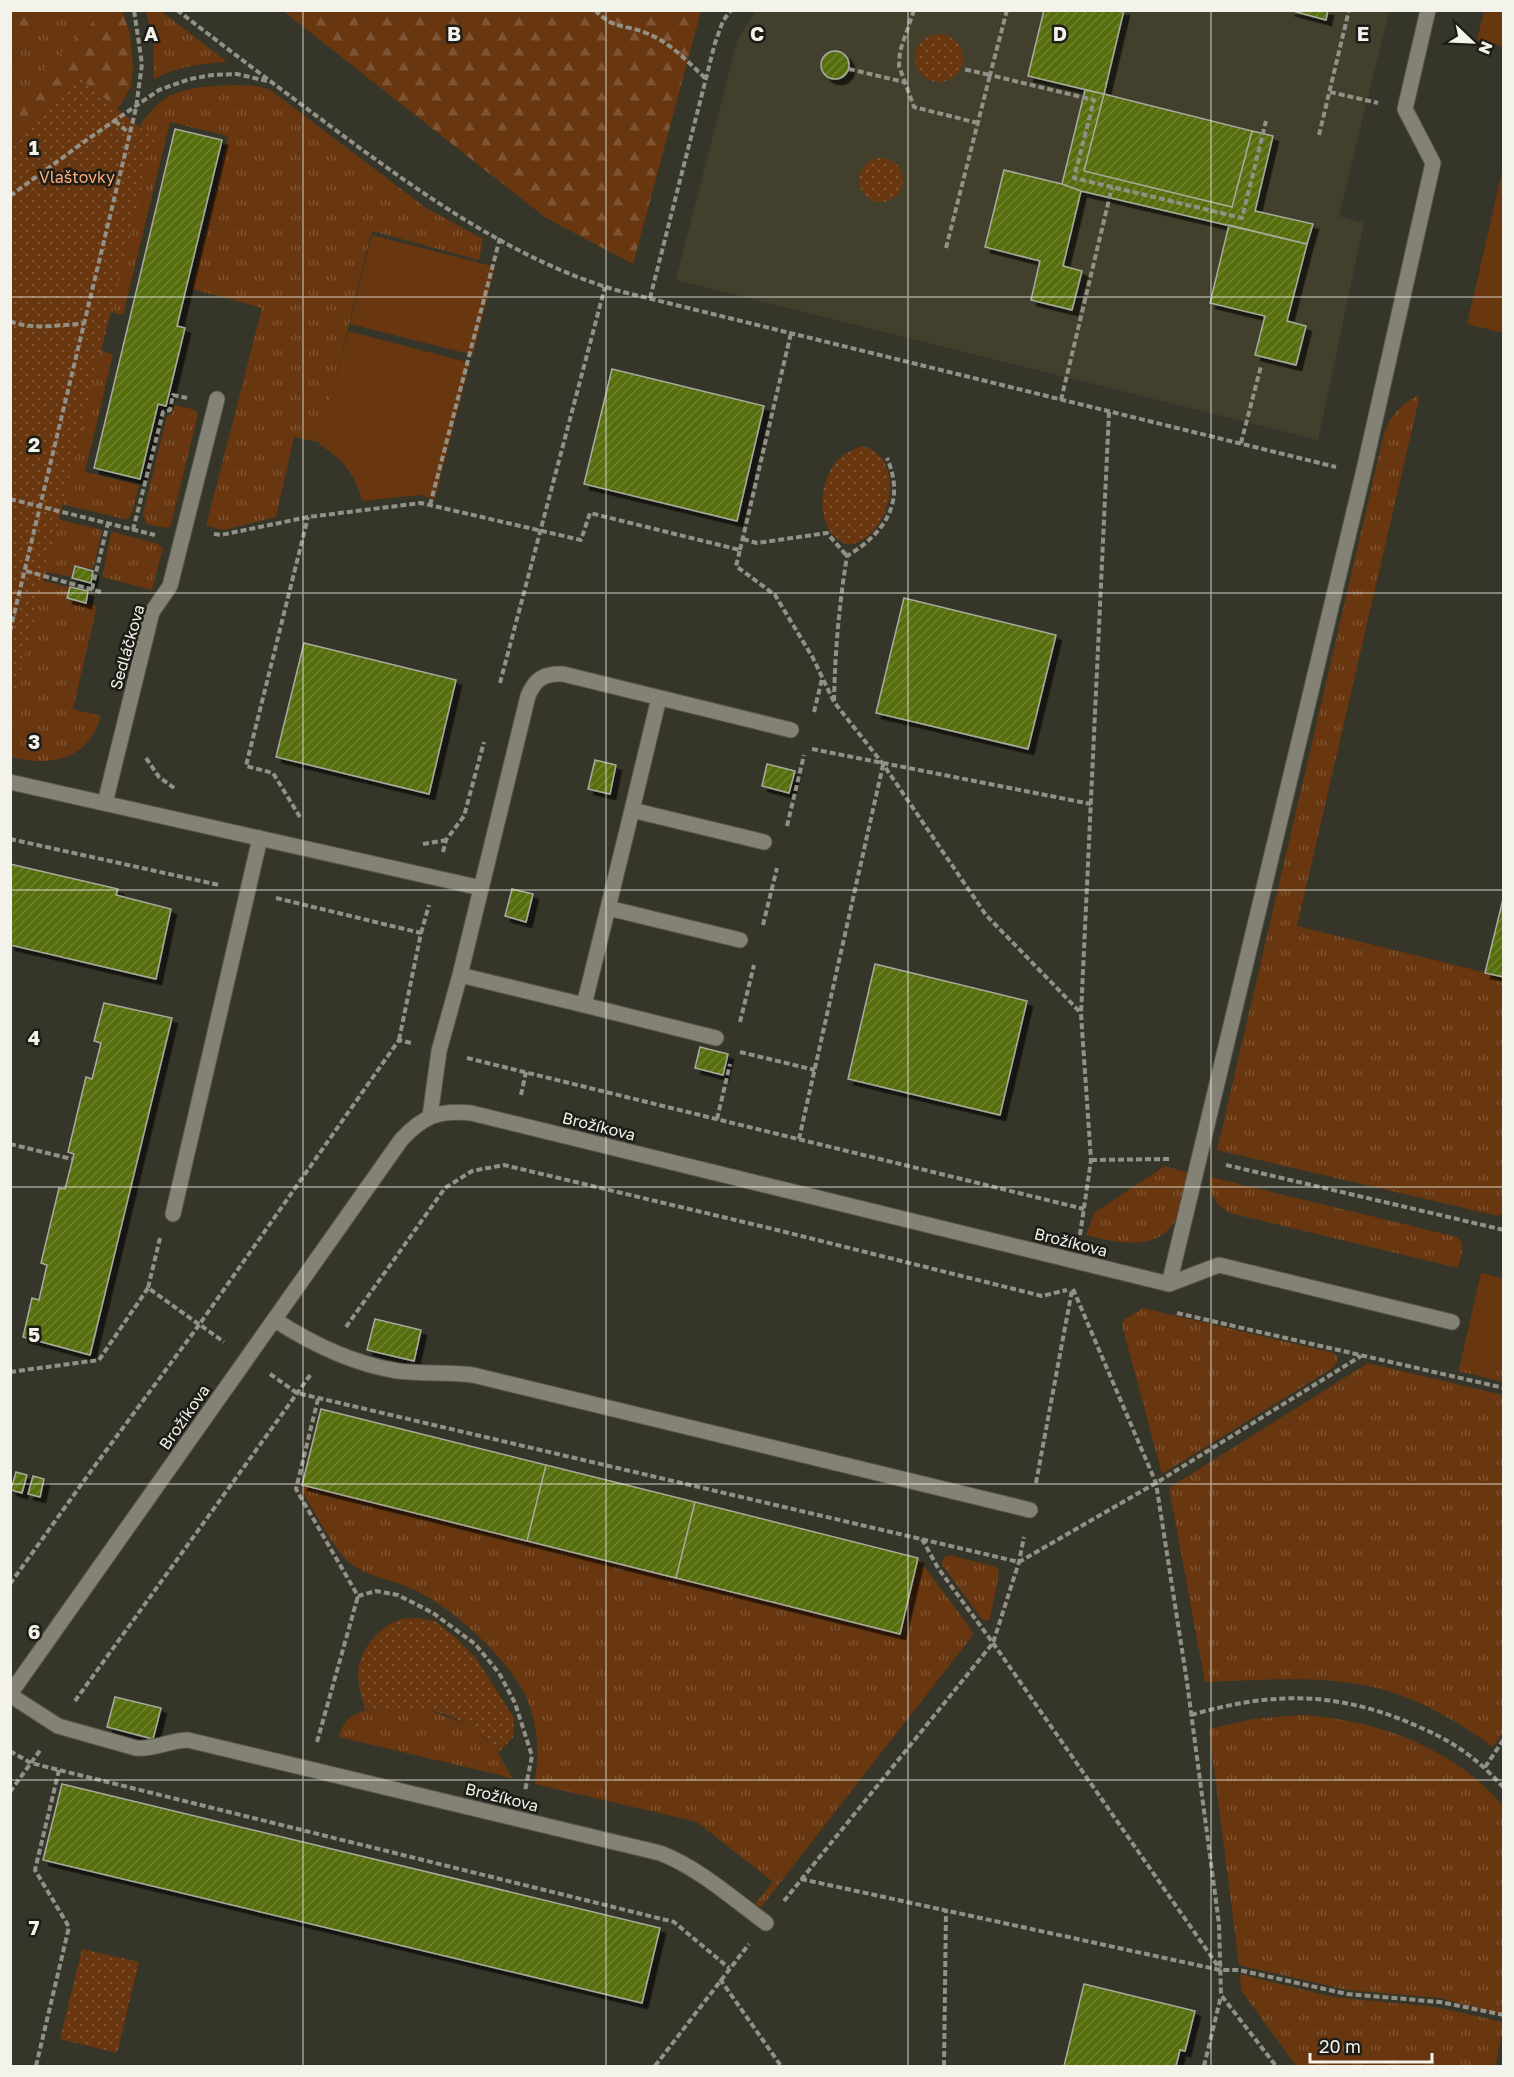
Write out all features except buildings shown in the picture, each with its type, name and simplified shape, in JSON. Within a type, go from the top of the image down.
[{"type":"street","points":[[1168,1284],[1363,474],[1433,163],[1405,109],[1428,10]]},
{"type":"street","name":"Sedláčkova","points":[[105,803],[152,612],[170,586],[217,399]]},
{"type":"street","points":[[430,1116],[439,1051],[460,975],[528,696],[536,681],[542,676],[563,674],[791,730]]},
{"type":"street","points":[[584,1005],[659,698]]},
{"type":"street","points":[[10,782],[481,888]]},
{"type":"street","points":[[632,810],[764,842]]},
{"type":"street","points":[[173,1214],[260,838]]},
{"type":"street","points":[[608,908],[740,940]]},
{"type":"street","points":[[460,975],[716,1038]]},
{"type":"street","name":"Brožíkova","points":[[766,1923],[691,1868],[676,1859],[660,1854],[188,1740],[177,1740],[146,1749],[136,1748],[58,1726],[10,1694],[401,1140],[415,1125],[430,1116],[450,1111],[471,1113],[1168,1284]]},
{"type":"street","points":[[1168,1284],[1219,1265],[1452,1322]]},
{"type":"street","points":[[275,1320],[302,1338],[329,1350],[396,1371],[473,1375],[1030,1510]]},
{"type":"path","points":[[10,631],[136,108],[142,64],[134,10]]},
{"type":"path","points":[[177,10],[268,81],[424,195],[540,261],[605,287],[1363,474]]},
{"type":"path","points":[[596,10],[606,21],[624,28],[645,32],[674,48],[705,79]]},
{"type":"path","points":[[650,298],[715,43],[723,21],[731,10]]},
{"type":"path","points":[[914,10],[900,51],[899,66],[914,107],[978,123]]},
{"type":"path","points":[[946,248],[1007,10]]},
{"type":"path","points":[[1319,135],[1349,10]]},
{"type":"path","points":[[849,69],[905,82]]},
{"type":"path","points":[[963,69],[1094,100],[1074,178],[1242,219],[1266,121]]},
{"type":"path","points":[[10,196],[159,90],[190,79],[212,75],[237,74],[268,81]]},
{"type":"path","points":[[1329,92],[1405,109]]},
{"type":"path","points":[[115,121],[129,133]]},
{"type":"path","points":[[1061,400],[1112,187]]},
{"type":"path","points":[[430,505],[500,238]]},
{"type":"path","points":[[499,685],[605,287]]},
{"type":"path","points":[[10,321],[35,327],[84,324]]},
{"type":"path","points":[[791,333],[736,566],[775,595],[813,658],[834,702],[883,764],[986,915],[1081,1014]]},
{"type":"path","points":[[1241,444],[1261,366]]},
{"type":"path","points":[[133,530],[163,412],[170,410],[173,395]]},
{"type":"path","points":[[655,2067],[720,1979],[993,1643],[1019,1562],[1072,1288],[1091,1160],[1081,1014],[1109,412]]},
{"type":"path","points":[[834,702],[835,647],[847,556],[865,545],[885,524],[893,498],[894,484],[887,458]]},
{"type":"path","points":[[10,499],[181,542]]},
{"type":"path","points":[[212,534],[221,535],[308,517],[421,503],[582,540],[590,513],[740,550]]},
{"type":"path","points":[[300,817],[273,773],[246,766],[308,517]]},
{"type":"path","points":[[92,589],[108,524]]},
{"type":"path","points":[[743,539],[757,543],[827,533],[847,556]]},
{"type":"path","points":[[26,571],[101,592]]},
{"type":"path","points":[[418,844],[446,840],[464,816],[485,740]]},
{"type":"path","points":[[145,748],[146,757],[159,777],[175,789]]},
{"type":"path","points":[[806,748],[1091,804]]},
{"type":"path","points":[[800,1139],[883,764]]},
{"type":"path","points":[[10,838],[248,891],[421,933],[399,1040],[199,1324],[10,1584]]},
{"type":"path","points":[[399,1040],[1084,1209]]},
{"type":"path","points":[[734,1051],[815,1070]]},
{"type":"path","points":[[10,1144],[72,1159]]},
{"type":"path","points":[[1091,1160],[1199,1158],[1503,1230]]},
{"type":"path","points":[[10,1792],[445,1188],[472,1171],[504,1165],[1042,1296],[1072,1288],[1084,1291]]},
{"type":"path","points":[[10,1372],[99,1360],[148,1288],[164,1222],[173,1214]]},
{"type":"path","points":[[148,1288],[199,1324]]},
{"type":"path","points":[[1072,1288],[1156,1483],[1191,1715],[1219,1924],[1221,1995],[1204,2067]]},
{"type":"path","points":[[1177,1312],[1503,1388]]},
{"type":"path","points":[[297,1394],[1019,1562],[1156,1483],[1361,1355]]},
{"type":"path","points":[[310,1769],[358,1596],[296,1489],[318,1399]]},
{"type":"path","points":[[921,1539],[938,1568],[993,1643],[1220,1970]]},
{"type":"path","points":[[358,1596],[376,1591],[398,1594],[416,1603],[475,1644],[499,1673],[515,1703],[532,1756],[519,1820]]},
{"type":"path","points":[[1191,1715],[1235,1703],[1288,1697],[1339,1700],[1373,1708],[1446,1738],[1485,1767],[1503,1788]]},
{"type":"path","points":[[1485,1767],[1503,1739]]},
{"type":"path","points":[[10,1751],[31,1763],[674,1922],[729,1968]]},
{"type":"path","points":[[36,2067],[69,1927],[35,1870],[59,1770]]},
{"type":"path","points":[[801,1879],[1220,1970],[1239,1970],[1347,1994],[1440,2002],[1503,2015]]},
{"type":"path","points":[[944,2067],[946,1910]]},
{"type":"path","points":[[720,1979],[781,2067]]},
{"type":"path","points":[[1221,1995],[1276,2067]]},
{"type":"shaded area","points":[[756,11],[1389,11],[1339,216],[1364,223],[1318,440],[676,280],[737,41]]},
{"type":"green space","points":[[11,10],[39,11],[31,32],[11,68]]},
{"type":"green space","points":[[39,11],[104,11],[11,103],[11,68],[31,32]]},
{"type":"green space","points":[[104,11],[122,11],[130,33],[133,67],[131,86],[120,106],[11,187],[11,103]]},
{"type":"green space","points":[[146,11],[161,11],[227,62],[190,66],[154,79],[153,43]]},
{"type":"green space","points":[[283,11],[701,11],[633,264],[546,218]]},
{"type":"green space","points":[[1484,11],[1503,11],[1503,47],[1477,40]]},
{"type":"green space","points":[[934,34],[944,34],[959,44],[963,58],[959,72],[953,78],[944,82],[934,82],[919,72],[915,63],[915,53],[925,38]]},
{"type":"green space","name":"Vlaštovky","points":[[80,78],[154,139],[11,711],[11,150]]},
{"type":"green space","points":[[233,85],[269,89],[426,208],[483,239],[479,260],[372,231],[320,442],[294,437],[276,517],[224,530],[206,526],[262,308],[192,289],[228,136],[170,122],[123,315],[95,309],[142,122],[158,104],[174,94],[194,88]]},
{"type":"green space","points":[[881,158],[896,165],[903,180],[896,195],[881,202],[866,195],[859,180],[866,165]]},
{"type":"green space","points":[[1503,168],[1504,333],[1467,324]]},
{"type":"green space","points":[[372,235],[495,267],[473,355],[350,324]]},
{"type":"green space","points":[[348,331],[470,363],[435,499],[419,495],[362,501],[356,483],[347,468],[335,455],[319,445]]},
{"type":"green space","points":[[86,347],[113,354],[85,472],[139,485],[128,519],[57,503]]},
{"type":"green space","points":[[1420,395],[1297,926],[1503,977],[1503,1213],[1498,1216],[1217,1150],[1385,430],[1399,409]]},
{"type":"green space","points":[[174,405],[195,410],[198,414],[171,525],[168,528],[146,524],[143,514],[167,416],[171,415]]},
{"type":"green space","points":[[862,446],[876,453],[886,465],[890,480],[889,497],[884,514],[876,528],[863,539],[848,545],[837,539],[829,529],[824,517],[823,491],[833,466],[843,455]]},
{"type":"green space","points":[[49,517],[102,530],[93,569],[74,565],[71,577],[33,569]]},
{"type":"green space","points":[[113,532],[158,544],[163,548],[152,590],[102,577]]},
{"type":"green space","points":[[31,578],[69,587],[66,599],[97,606],[73,709],[101,716],[87,743],[66,757],[53,760],[26,760],[11,757],[11,659]]},
{"type":"green space","points":[[1165,1166],[1189,1173],[1180,1210],[1173,1224],[1163,1234],[1152,1240],[1140,1242],[1113,1241],[1086,1235],[1094,1213]]},
{"type":"green space","points":[[1210,1177],[1457,1237],[1462,1244],[1458,1268],[1230,1213],[1214,1198]]},
{"type":"green space","points":[[1481,1273],[1503,1278],[1503,1370],[1461,1360]]},
{"type":"green space","points":[[1143,1308],[1334,1353],[1337,1356],[1337,1362],[1331,1369],[1162,1474],[1122,1325],[1124,1320]]},
{"type":"green space","points":[[1461,1360],[1503,1370],[1503,1382],[1458,1371]]},
{"type":"green space","points":[[1368,1363],[1503,1395],[1504,1731],[1493,1747],[1469,1730],[1430,1708],[1388,1691],[1367,1686],[1298,1679],[1205,1682],[1169,1488]]},
{"type":"green space","points":[[302,1485],[900,1634],[918,1558],[973,1635],[761,1907],[755,1904],[773,1882],[697,1822],[535,1784],[537,1755],[535,1726],[523,1690],[512,1673],[482,1639],[447,1609],[413,1589],[372,1575],[350,1563],[337,1549],[324,1529],[302,1491]]},
{"type":"green space","points":[[949,1555],[998,1569],[990,1619],[986,1621],[982,1619],[941,1563],[944,1557]]},
{"type":"green space","points":[[417,1618],[435,1621],[476,1658],[514,1718],[513,1737],[498,1753],[478,1732],[449,1716],[408,1708],[365,1710],[358,1678],[364,1651],[383,1629],[391,1624],[403,1619]]},
{"type":"green space","points":[[423,1708],[464,1723],[477,1731],[498,1753],[512,1778],[339,1737],[346,1721],[352,1716],[364,1711]]},
{"type":"green space","points":[[1299,1715],[1355,1722],[1411,1740],[1461,1768],[1503,1806],[1503,2015],[1439,1998],[1347,1990],[1239,1965],[1209,1729],[1253,1719]]},
{"type":"green space","points":[[82,1949],[139,1962],[117,2053],[60,2039]]},
{"type":"green space","points":[[1240,1974],[1333,1997],[1436,2007],[1503,2022],[1495,2066],[1296,2066],[1241,1990]]}]
